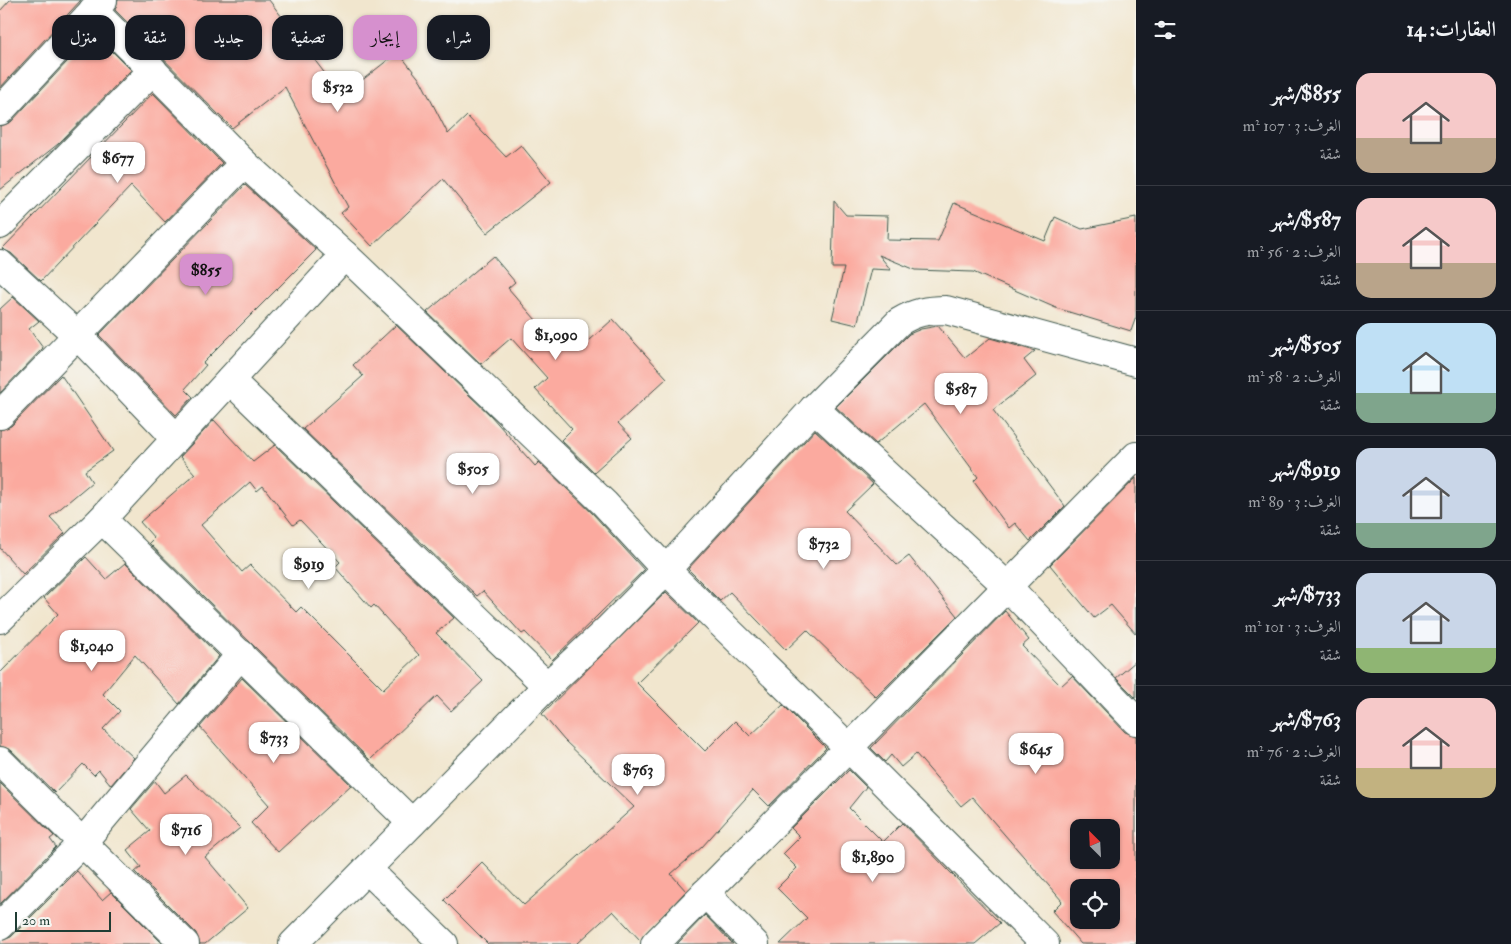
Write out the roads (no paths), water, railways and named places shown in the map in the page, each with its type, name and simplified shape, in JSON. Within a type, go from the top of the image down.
[{"type":"street","points":[[0,111],[98,5],[153,70],[244,163],[346,255],[604,503],[666,570],[848,747],[1030,939]]},
{"type":"street","points":[[0,225],[153,70]]},
{"type":"street","points":[[0,415],[244,163]]},
{"type":"street","points":[[0,619],[102,519],[346,255]]},
{"type":"street","points":[[0,264],[78,336],[176,438]]},
{"type":"street","points":[[293,944],[547,686],[607,630],[666,570],[814,408],[899,322],[913,314],[928,310],[946,310],[1136,362]]},
{"type":"street","points":[[230,380],[547,686]]},
{"type":"street","points":[[814,408],[1008,588],[1136,721]]},
{"type":"street","points":[[655,944],[848,747],[1008,588],[1136,456]]},
{"type":"street","points":[[102,519],[412,823]]},
{"type":"street","points":[[0,926],[82,842],[241,654]]},
{"type":"street","points":[[0,761],[185,944]]},
{"type":"street","points":[[367,869],[444,944]]},
{"type":"street","points":[[705,893],[755,944]]}]
